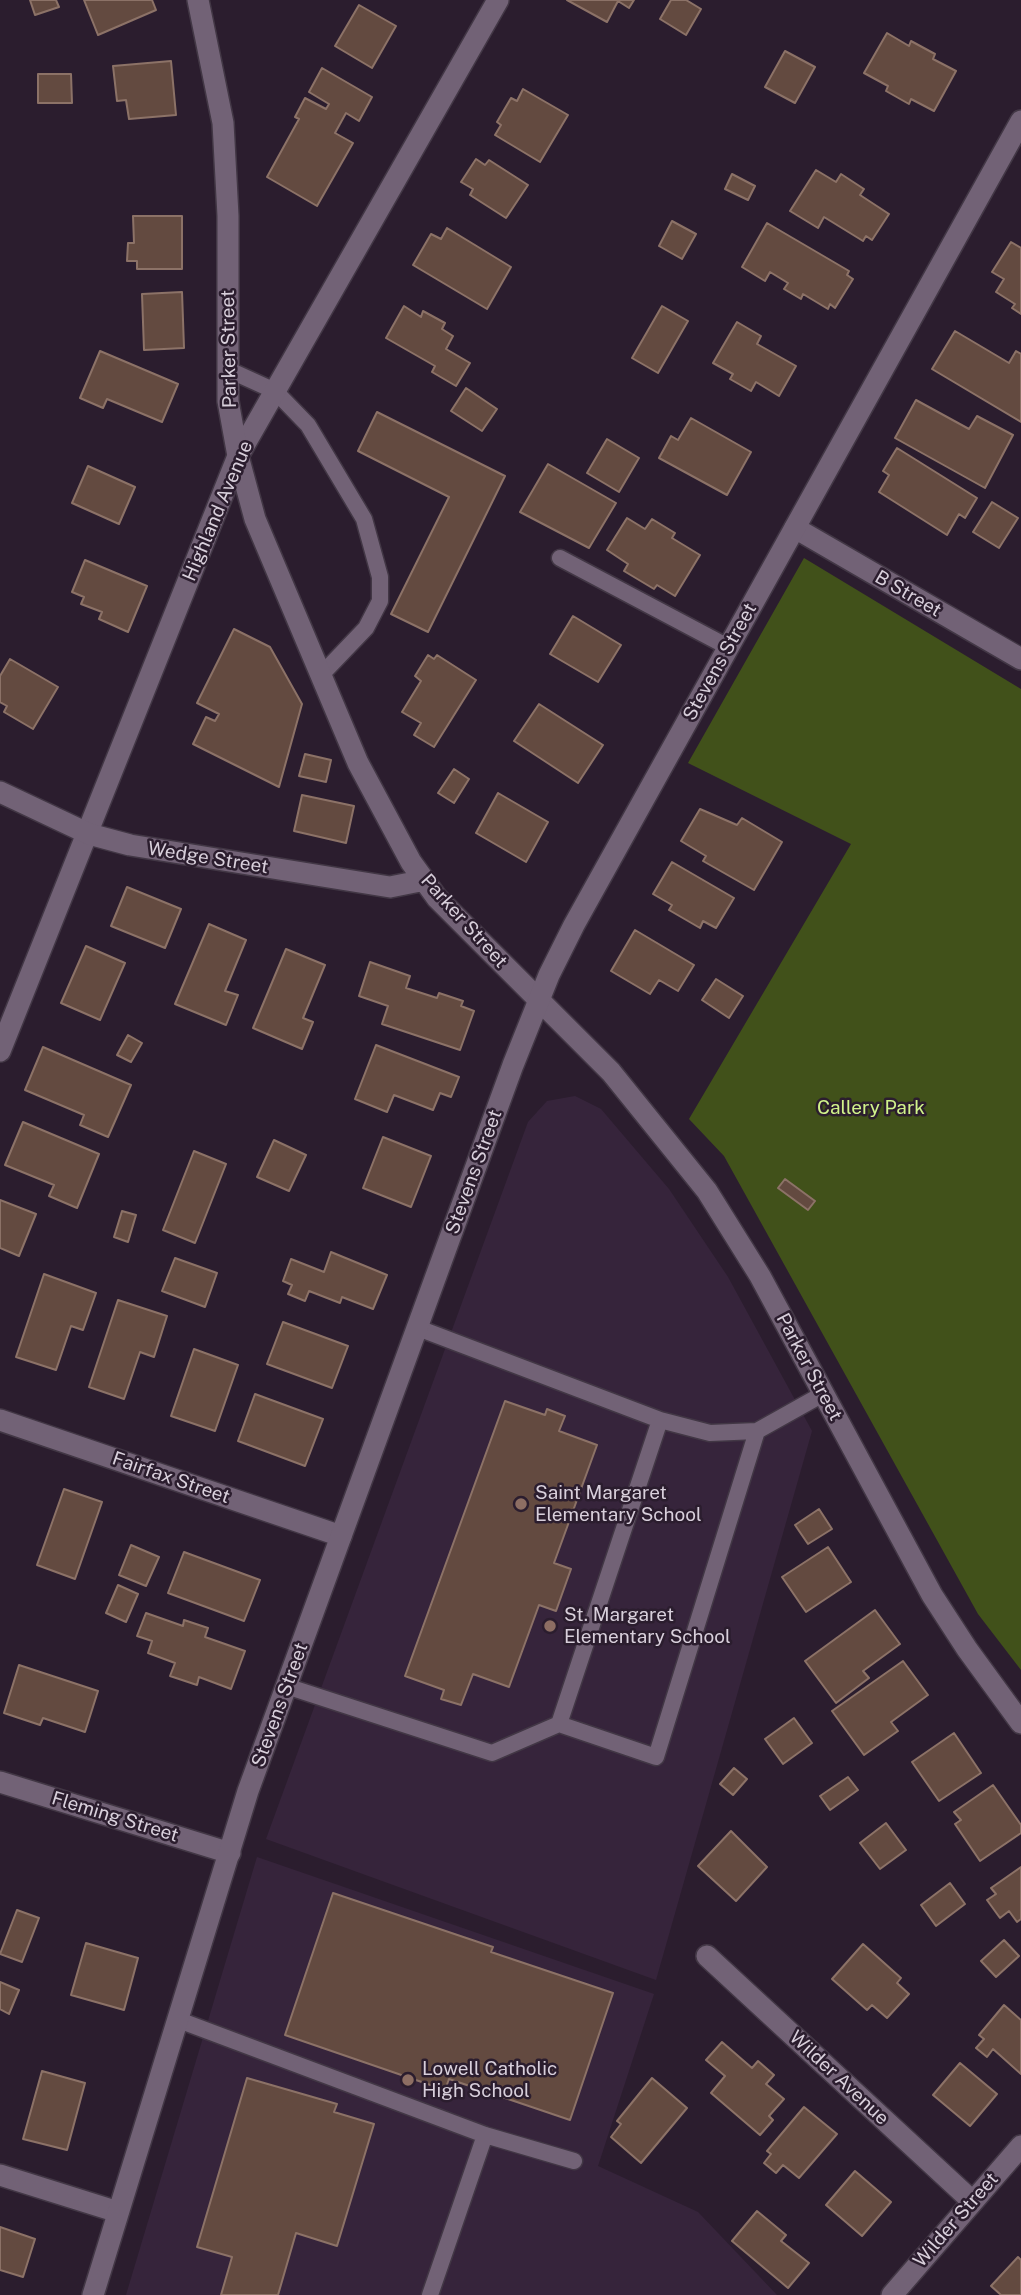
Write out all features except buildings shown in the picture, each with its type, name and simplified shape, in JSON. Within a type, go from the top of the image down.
[{"type":"street","name":"Parker Street","points":[[198,0],[223,123],[228,216],[228,401],[238,456],[256,519],[364,775],[394,832],[437,898],[611,1072],[707,1191],[760,1276],[932,1595],[1021,1723]]},
{"type":"street","name":"Highland Avenue","points":[[0,1051],[238,456],[498,0]]},
{"type":"street","name":"Stevens Street","points":[[93,2295],[248,1791],[539,1001],[573,925],[1021,121]]},
{"type":"street","name":"B Street","points":[[795,528],[1021,659]]},
{"type":"street","name":"Wedge Street","points":[[0,792],[89,834],[130,845],[390,887],[425,880]]},
{"type":"street","name":"Fairfax Street","points":[[0,1420],[341,1536]]},
{"type":"street","name":"Fleming Street","points":[[0,1782],[230,1853]]},
{"type":"street","name":"Wilder Avenue","points":[[707,1956],[972,2201]]},
{"type":"street","name":"Wilder Street","points":[[892,2295],[1021,2146]]},
{"type":"street","points":[[0,2175],[118,2212]]},
{"type":"lane","points":[[229,370],[275,391],[308,425],[337,478],[365,519],[380,577],[380,601],[366,628],[322,674]]},
{"type":"lane","points":[[560,558],[728,648]]},
{"type":"lane","points":[[418,1328],[660,1420],[710,1433],[757,1431],[823,1394]]},
{"type":"lane","points":[[559,1724],[660,1420]]},
{"type":"lane","points":[[286,1686],[492,1753],[559,1724],[656,1757],[757,1431]]},
{"type":"lane","points":[[176,2019],[485,2135],[573,2161]]},
{"type":"lane","points":[[430,2295],[485,2135]]},
{"type":"shaded area","name":"St. Margaret Elementary School","points":[[575,1096],[601,1109],[669,1189],[728,1277],[812,1431],[656,1980],[266,1839],[528,1122],[547,1101]]},
{"type":"shaded area","name":"Lowell Catholic High School","points":[[257,1857],[654,1994],[598,2166],[698,2212],[777,2295],[126,2295]]},
{"type":"green space","name":"Callery Park","points":[[804,558],[1021,689],[1021,1670],[978,1614],[724,1156],[689,1119],[851,844],[688,763]]},
{"type":"place","name":"Saint Margaret Elementary School","points":[[521,1504]]},
{"type":"place","name":"St. Margaret Elementary School","points":[[550,1626]]},
{"type":"place","name":"Lowell Catholic High School","points":[[408,2080]]}]
